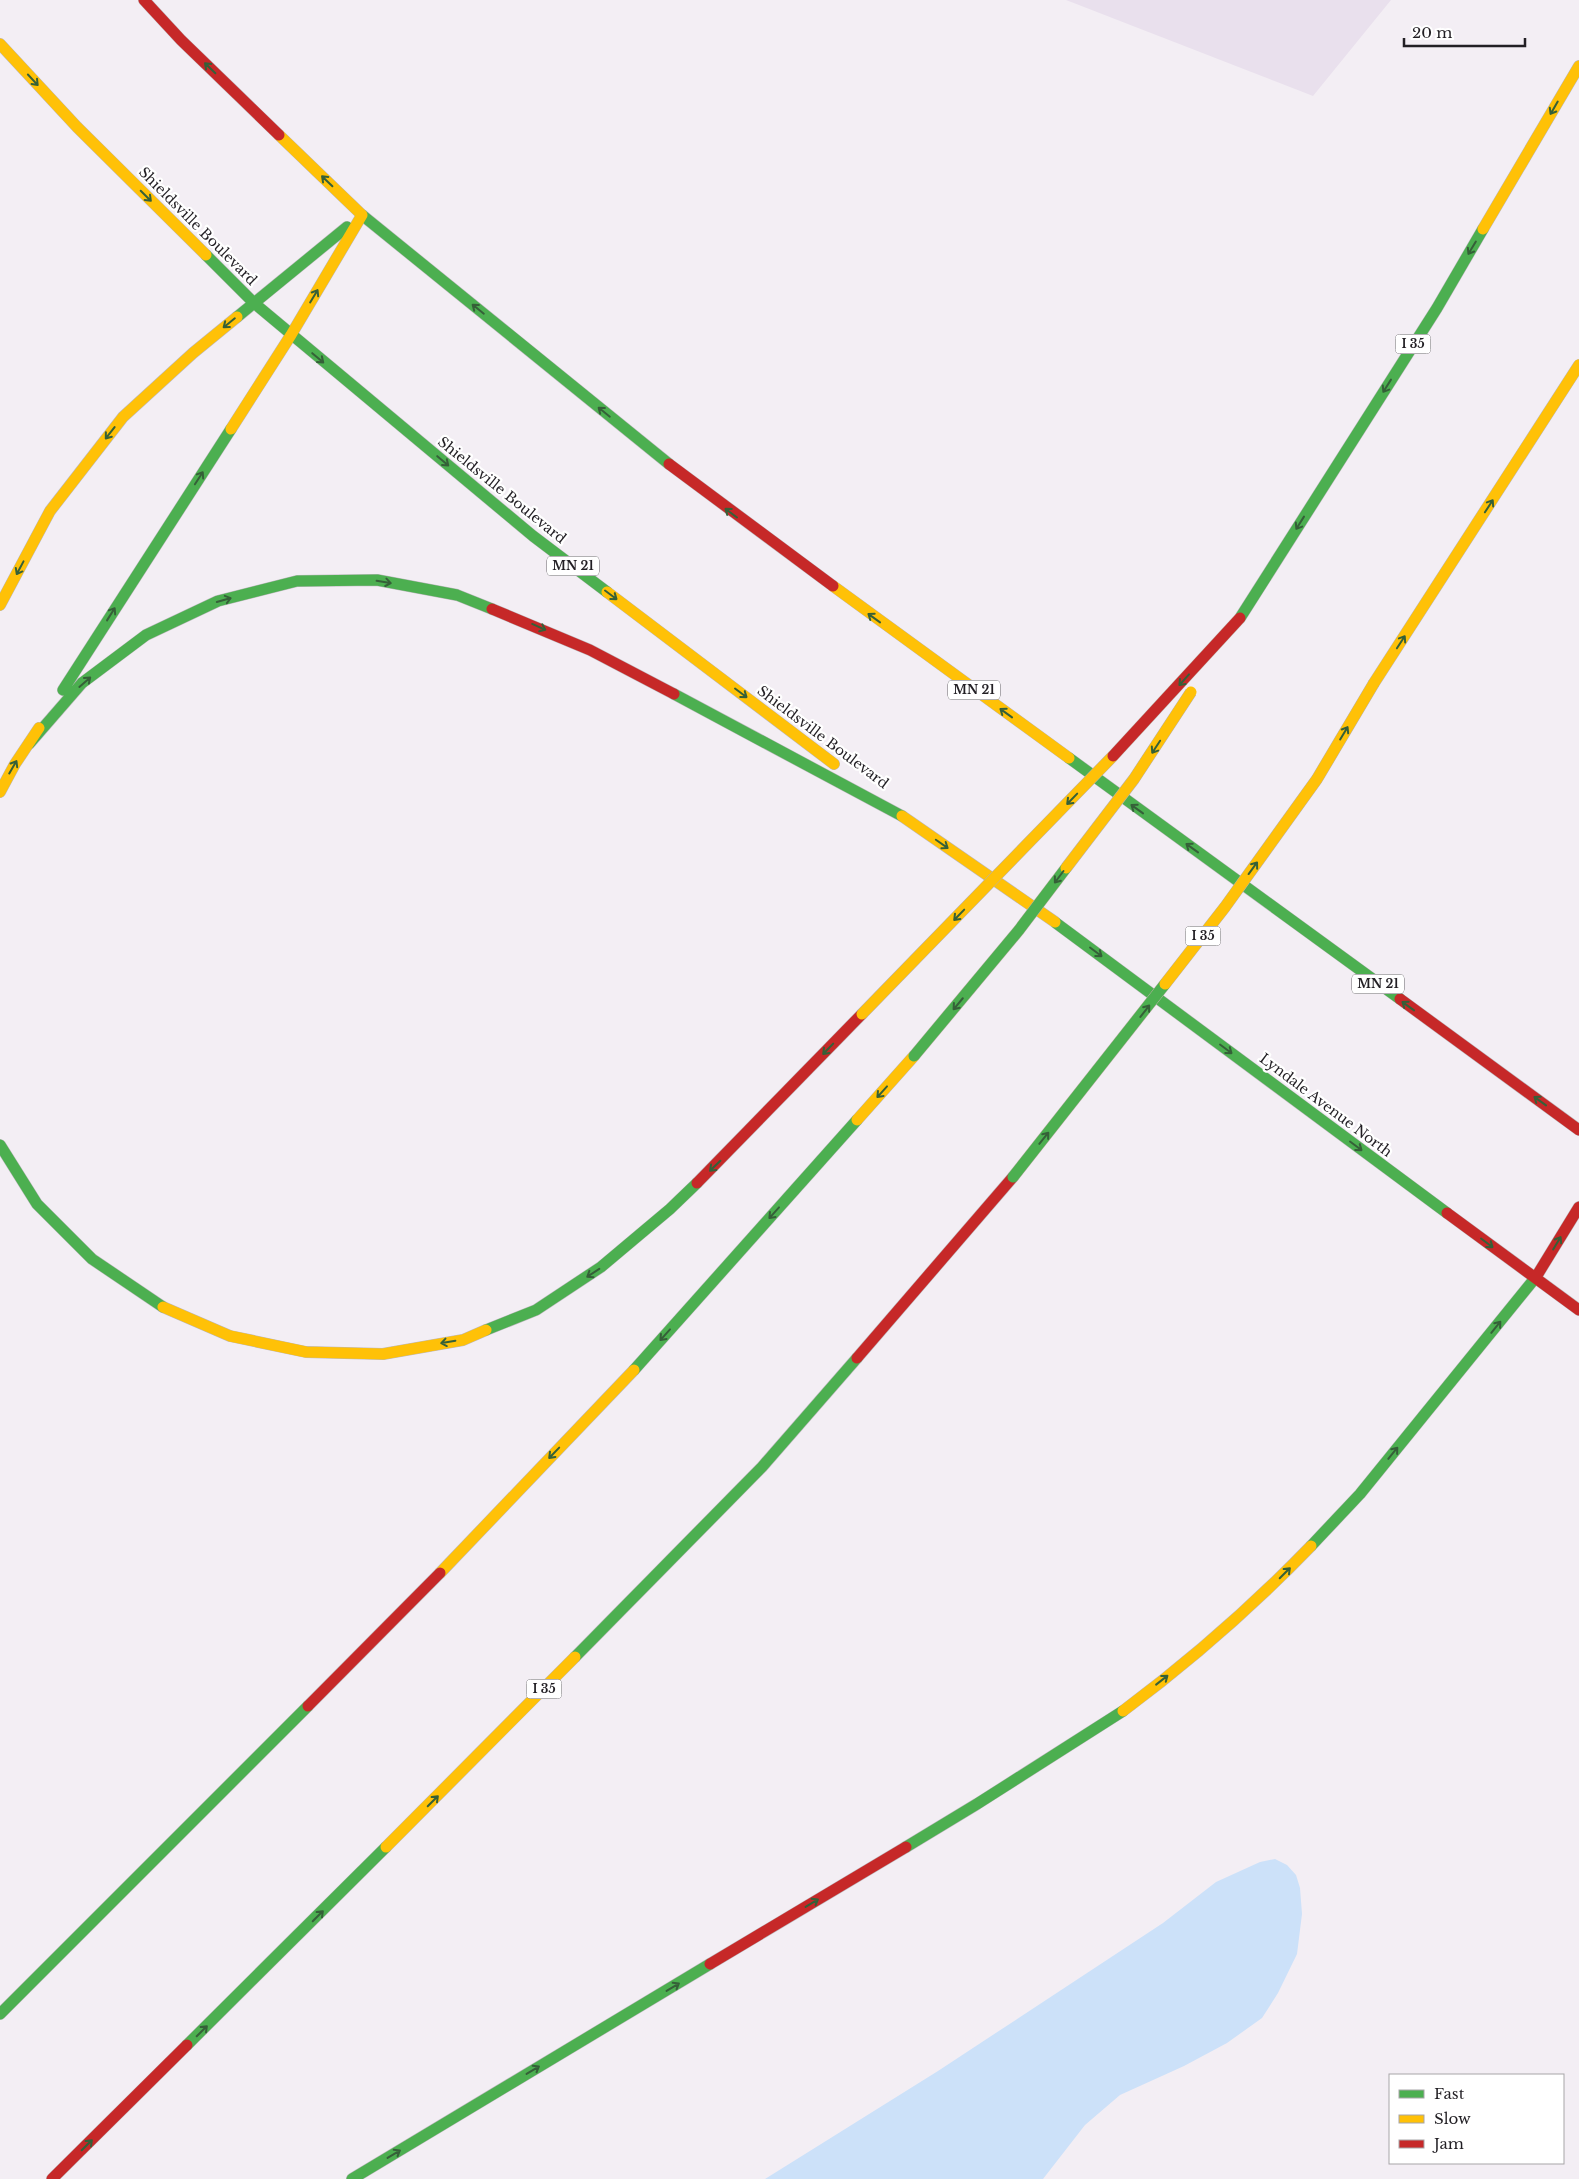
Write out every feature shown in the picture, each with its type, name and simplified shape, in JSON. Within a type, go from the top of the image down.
[{"type":"main road","name":"MN 21","points":[[144,0],[181,40],[362,215],[687,480],[1579,1130]]},
{"type":"main road","name":"Shieldsville Boulevard","points":[[0,44],[77,127],[254,303],[291,335],[533,536],[902,816],[1056,923]]},
{"type":"main road","name":"I 35","points":[[0,2014],[415,1599],[619,1386],[914,1056],[1019,930],[1134,779],[1240,618],[1436,308],[1579,66]]},
{"type":"main road","points":[[0,604],[50,511],[122,417],[193,353],[362,215]]},
{"type":"main road","points":[[0,792],[15,764],[291,335],[362,215]]},
{"type":"main road","name":"I 35","points":[[52,2179],[519,1715],[762,1467],[1013,1177],[1225,907],[1317,779],[1374,683],[1579,365]]},
{"type":"main road","points":[[29,744],[82,683],[146,635],[218,601],[297,582],[377,580],[457,595],[557,635],[590,650],[902,816]]},
{"type":"main road","points":[[0,1145],[36,1204],[92,1259],[157,1304],[230,1336],[306,1352],[383,1354],[463,1340],[536,1310],[601,1268],[670,1209],[735,1146],[1145,723],[1240,618]]},
{"type":"main road","name":"Lyndale Avenue North","points":[[1056,923],[1579,1310]]},
{"type":"main road","points":[[352,2179],[977,1804],[1124,1710],[1212,1640],[1284,1574],[1360,1494],[1535,1279],[1579,1207]]},
{"type":"shaded area","points":[[1066,0],[1391,0],[1313,96]]},
{"type":"water","points":[[1275,1859],[1287,1865],[1296,1875],[1300,1888],[1302,1914],[1297,1954],[1278,1993],[1262,2018],[1227,2043],[1184,2066],[1120,2095],[1085,2125],[1043,2179],[765,2179],[938,2071],[1163,1923],[1216,1882],[1260,1862]]},
{"type":"traffic: fast","points":[[362,215],[669,464]]},
{"type":"traffic: fast","points":[[237,317],[347,227]]},
{"type":"traffic: fast","points":[[1240,618],[1437,308],[1483,229]]},
{"type":"traffic: fast","points":[[206,255],[254,303]]},
{"type":"traffic: fast","points":[[254,303],[533,536],[607,592]]},
{"type":"traffic: fast","points":[[63,690],[231,429]]},
{"type":"traffic: fast","points":[[29,744],[82,683],[146,635],[218,601],[297,581],[377,580],[457,595],[492,609]]},
{"type":"traffic: fast","points":[[674,694],[902,816]]},
{"type":"traffic: fast","points":[[1069,758],[1400,999]]},
{"type":"traffic: fast","points":[[914,1056],[1019,930],[1066,868]]},
{"type":"traffic: fast","points":[[1056,923],[1447,1213]]},
{"type":"traffic: fast","points":[[1013,1177],[1165,984]]},
{"type":"traffic: fast","points":[[634,1370],[857,1120]]},
{"type":"traffic: fast","points":[[0,1145],[37,1204],[92,1259],[163,1307]]},
{"type":"traffic: fast","points":[[486,1330],[536,1310],[601,1267],[670,1209],[697,1183]]},
{"type":"traffic: fast","points":[[1311,1546],[1360,1494],[1536,1277]]},
{"type":"traffic: fast","points":[[575,1657],[762,1467],[857,1358]]},
{"type":"traffic: fast","points":[[0,2014],[308,1706]]},
{"type":"traffic: fast","points":[[906,1847],[1123,1711]]},
{"type":"traffic: fast","points":[[187,2045],[386,1847]]},
{"type":"traffic: fast","points":[[352,2179],[710,1964]]},
{"type":"traffic: slow","points":[[0,44],[77,127],[206,255]]},
{"type":"traffic: slow","points":[[1483,229],[1579,66]]},
{"type":"traffic: slow","points":[[279,135],[362,215]]},
{"type":"traffic: slow","points":[[231,429],[291,335],[362,215]]},
{"type":"traffic: slow","points":[[0,605],[50,511],[123,417],[193,353],[237,317]]},
{"type":"traffic: slow","points":[[1374,683],[1579,365]]},
{"type":"traffic: slow","points":[[833,586],[1069,758]]},
{"type":"traffic: slow","points":[[607,592],[834,764]]},
{"type":"traffic: slow","points":[[1165,984],[1225,907],[1317,779],[1374,683]]},
{"type":"traffic: slow","points":[[1066,868],[1134,779],[1191,692]]},
{"type":"traffic: slow","points":[[0,792],[15,764],[39,728]]},
{"type":"traffic: slow","points":[[862,1014],[1113,756]]},
{"type":"traffic: slow","points":[[902,816],[1055,922]]},
{"type":"traffic: slow","points":[[857,1120],[914,1056]]},
{"type":"traffic: slow","points":[[163,1307],[230,1336],[306,1352],[383,1354],[463,1340],[486,1330]]},
{"type":"traffic: slow","points":[[440,1573],[634,1370]]},
{"type":"traffic: slow","points":[[1123,1711],[1220,1632],[1267,1590],[1311,1546]]},
{"type":"traffic: slow","points":[[386,1847],[575,1657]]},
{"type":"traffic: jam","points":[[144,0],[181,40],[279,135]]},
{"type":"traffic: jam","points":[[669,464],[833,586]]},
{"type":"traffic: jam","points":[[492,609],[590,650],[674,694]]},
{"type":"traffic: jam","points":[[1113,756],[1240,618]]},
{"type":"traffic: jam","points":[[1400,999],[1579,1130]]},
{"type":"traffic: jam","points":[[697,1183],[862,1014]]},
{"type":"traffic: jam","points":[[857,1358],[1013,1177]]},
{"type":"traffic: jam","points":[[1536,1277],[1579,1207]]},
{"type":"traffic: jam","points":[[1447,1213],[1579,1310]]},
{"type":"traffic: jam","points":[[308,1706],[440,1573]]},
{"type":"traffic: jam","points":[[710,1964],[906,1847]]},
{"type":"traffic: jam","points":[[52,2179],[187,2045]]}]
